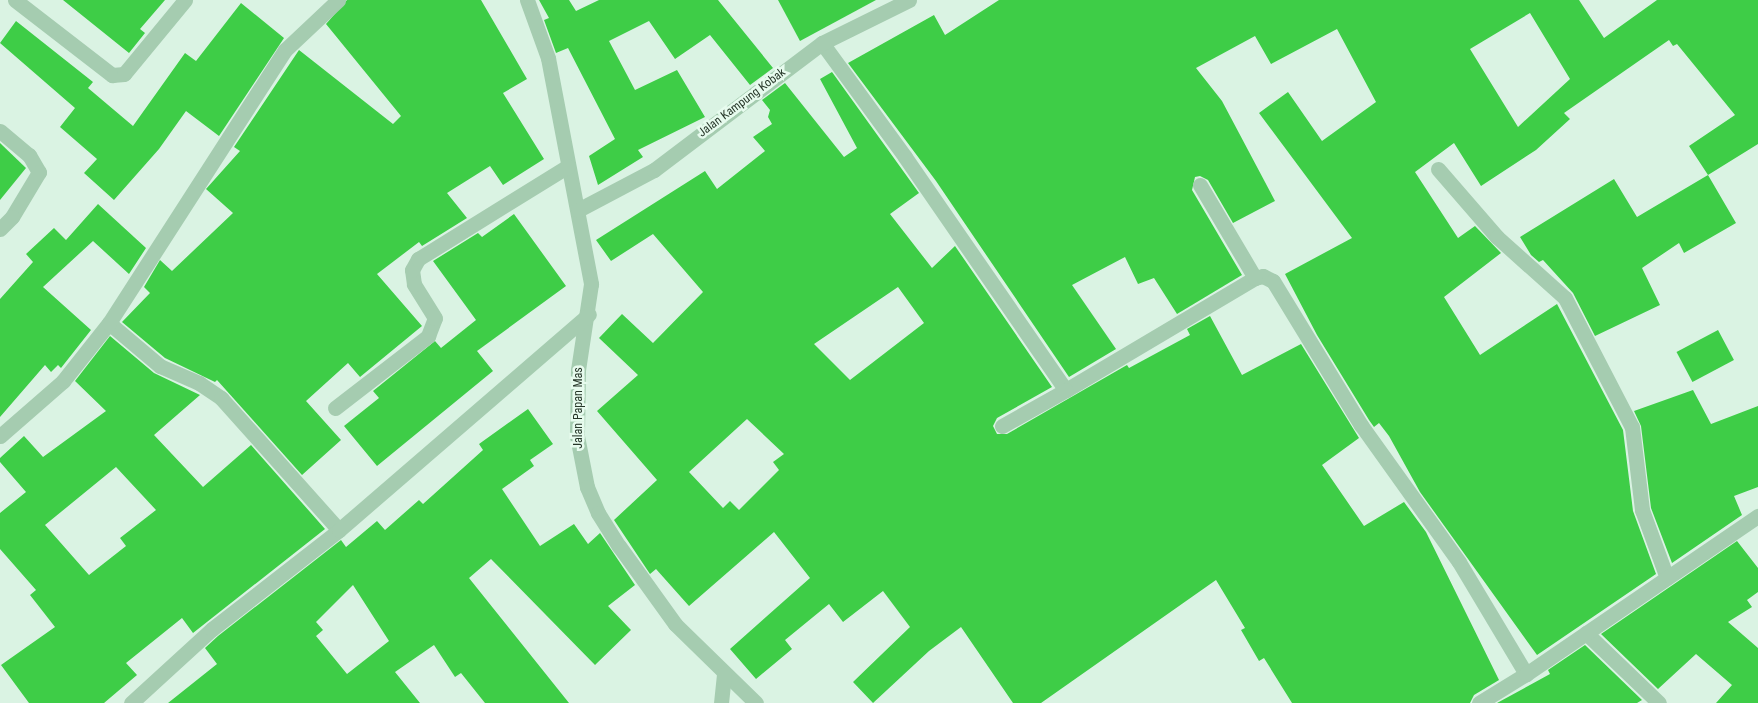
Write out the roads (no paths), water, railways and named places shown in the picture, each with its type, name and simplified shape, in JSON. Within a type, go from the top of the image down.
[{"type":"street","points":[[15,0],[112,75],[124,74],[185,0]]},
{"type":"street","points":[[0,436],[63,381],[109,324],[285,50],[338,0]]},
{"type":"street","name":"Jalan Papan Mas","points":[[527,0],[548,58],[592,284],[589,314],[578,370],[577,436],[587,487],[598,513],[675,624],[724,674],[756,703]]},
{"type":"street","name":"Jalan Kampung Kobak","points":[[578,210],[654,170],[822,43],[909,0]]},
{"type":"street","points":[[822,43],[905,157],[1066,390]]},
{"type":"street","points":[[0,131],[29,155],[39,172],[12,217],[0,229]]},
{"type":"street","points":[[335,408],[428,336],[435,318],[414,284],[412,270],[418,259],[568,166]]},
{"type":"street","points":[[1438,169],[1497,237],[1565,298],[1632,427],[1642,510],[1667,578]]},
{"type":"street","points":[[1200,185],[1255,278]]},
{"type":"street","points":[[1002,426],[1255,278],[1262,276],[1272,281],[1361,425],[1458,562],[1526,674]]},
{"type":"street","points":[[131,703],[212,629],[340,530],[589,314]]},
{"type":"street","points":[[109,324],[160,366],[199,383],[221,398],[340,530]]},
{"type":"street","points":[[1479,703],[1526,674],[1758,516]]},
{"type":"street","points":[[1586,633],[1660,703]]},
{"type":"street","points":[[721,703],[724,674]]}]
